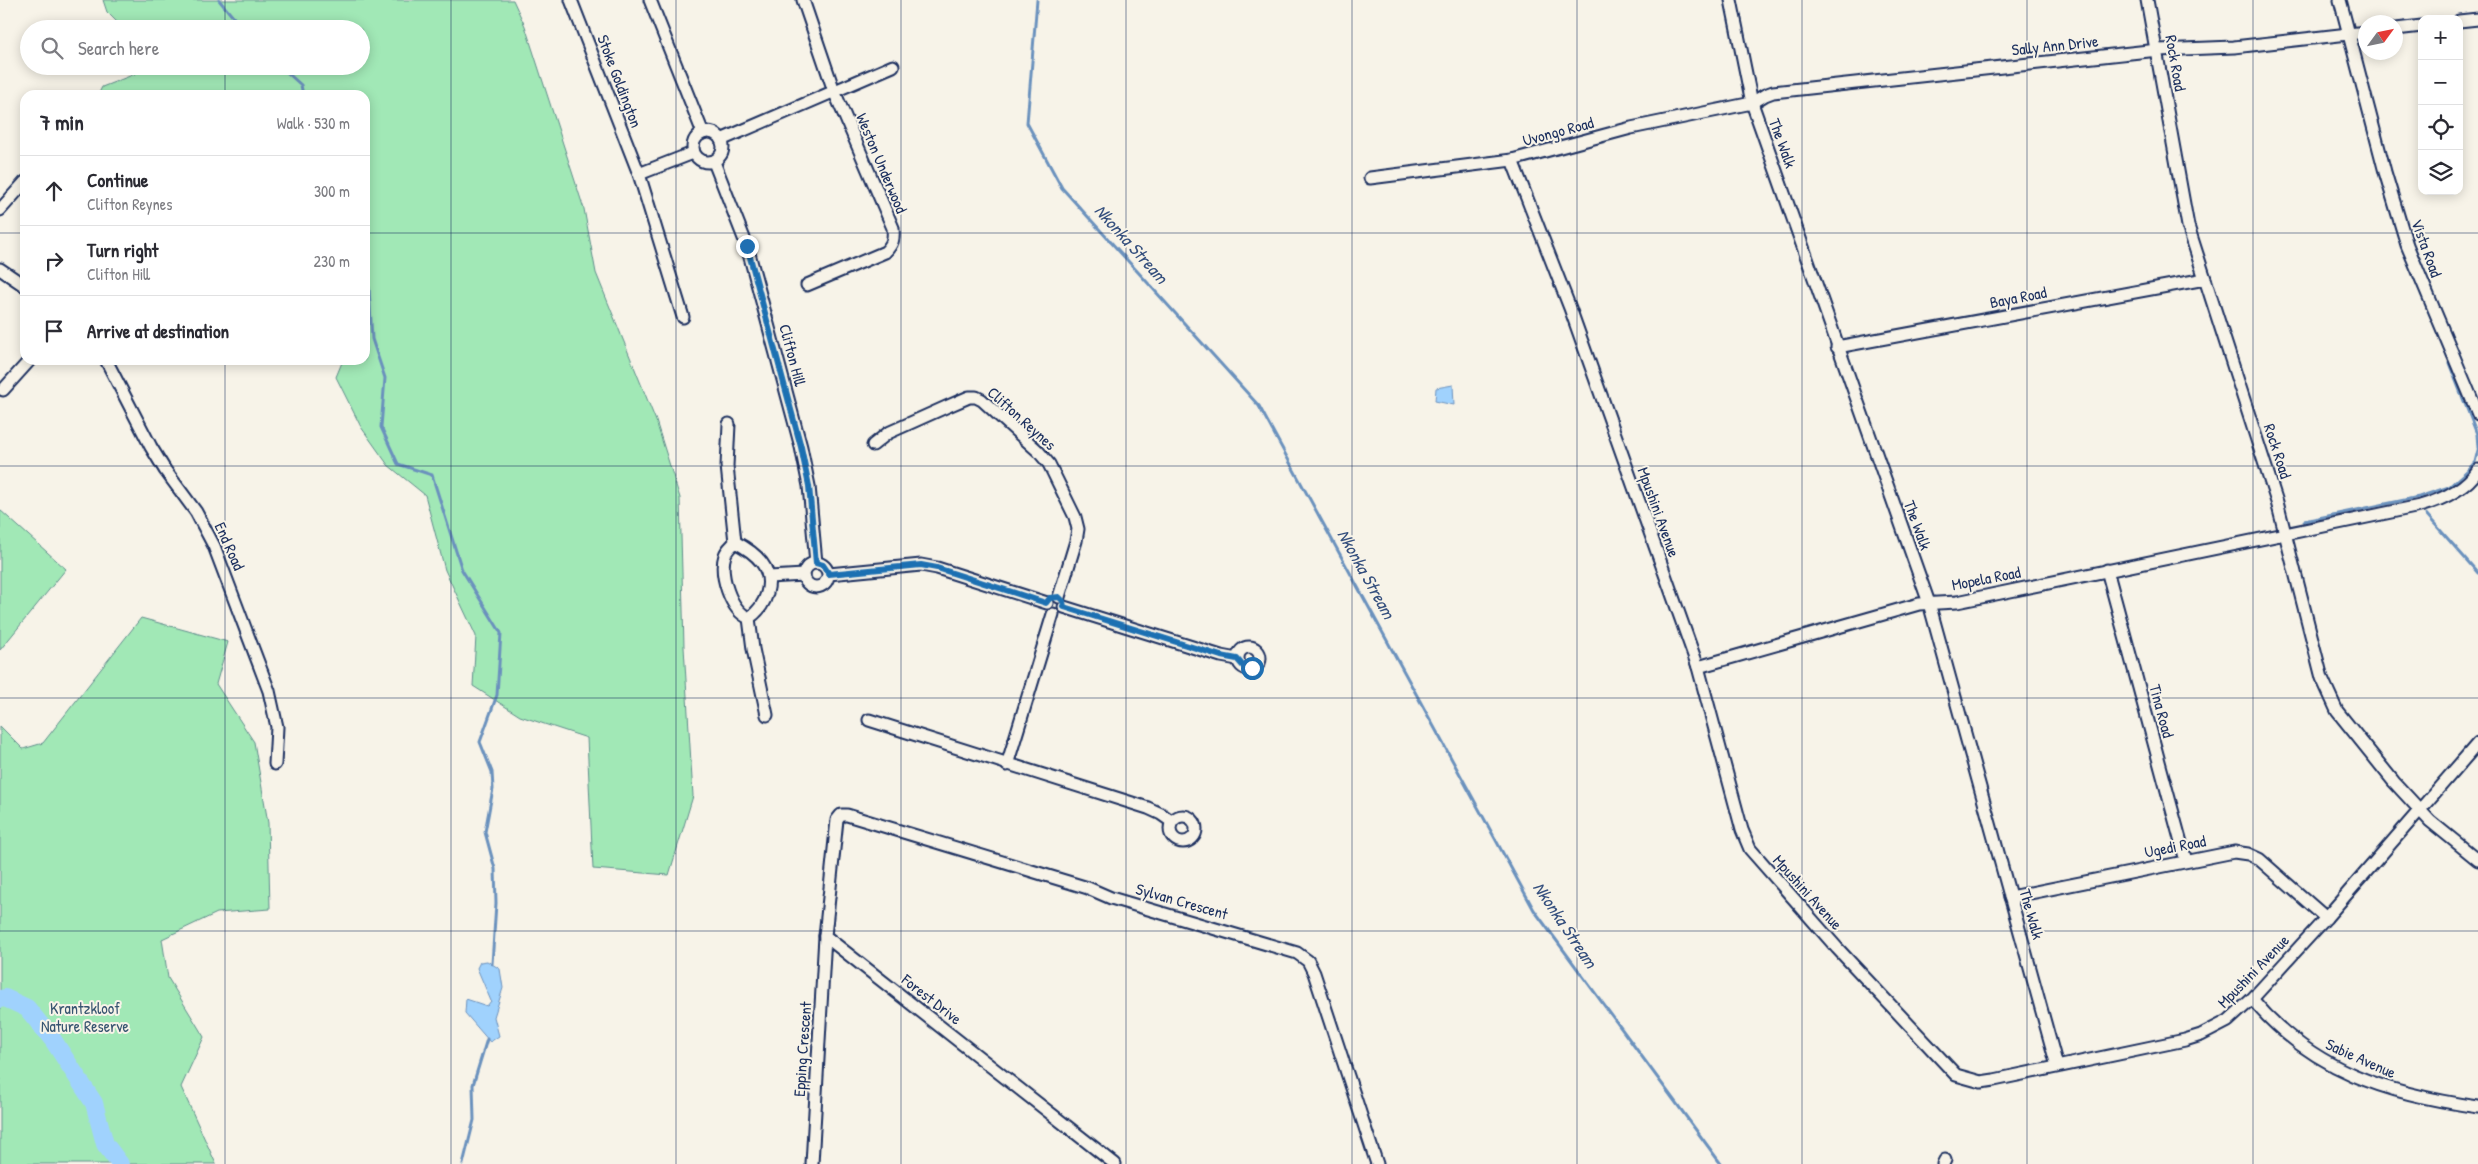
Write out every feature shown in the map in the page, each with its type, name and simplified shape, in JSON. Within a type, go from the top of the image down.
[{"type":"street","name":"Stoke Goldington","points":[[571,0],[639,174],[683,317]]},
{"type":"street","points":[[650,0],[703,133]]},
{"type":"street","name":"Weston Underwood","points":[[804,0],[834,91],[893,228],[894,239],[891,246],[885,252],[807,285]]},
{"type":"street","name":"The Walk","points":[[1731,0],[1752,103],[1929,603],[2057,1066]]},
{"type":"street","name":"Rock Road","points":[[2147,0],[2158,50],[2184,208],[2277,502],[2304,614],[2330,697],[2368,752],[2419,811],[2478,860]]},
{"type":"street","name":"Vista Road","points":[[2340,0],[2385,172],[2407,245],[2478,414]]},
{"type":"street","points":[[2463,21],[2478,19]]},
{"type":"street","points":[[2403,28],[2418,26]]},
{"type":"street","name":"Sally Ann Drive","points":[[1752,103],[1765,94],[1773,92],[2158,50],[2234,47],[2358,33]]},
{"type":"street","points":[[721,140],[893,66]]},
{"type":"street","name":"Uvongo Road","points":[[1370,178],[1512,160],[1631,128],[1752,103]]},
{"type":"street","points":[[703,133],[713,133],[721,140],[722,155],[714,162],[704,162],[693,153],[695,138],[703,133]]},
{"type":"street","points":[[639,174],[693,153]]},
{"type":"street","name":"Mpushini Avenue","points":[[1512,160],[1570,308],[1698,667],[1742,830],[1750,849],[1837,948],[1956,1075],[1981,1082],[2201,1035],[2228,1021],[2252,999],[2326,918],[2478,743]]},
{"type":"street","name":"Clifton Hill","points":[[714,162],[747,246],[801,447],[809,486],[816,563]]},
{"type":"street","points":[[0,210],[20,188]]},
{"type":"street","points":[[0,269],[20,283]]},
{"type":"street","name":"Baya Road","points":[[1837,347],[2205,279]]},
{"type":"street","points":[[2,390],[25,365]]},
{"type":"street","name":"End Road","points":[[109,365],[164,470],[196,512],[214,546],[270,691],[277,727],[275,764]]},
{"type":"street","name":"Clifton Reynes","points":[[873,445],[888,433],[969,397],[976,397],[982,400],[1038,450],[1050,464],[1075,517],[1078,529],[1061,602]]},
{"type":"street","points":[[729,424],[727,466],[735,542],[725,555],[728,592],[741,614],[749,618]]},
{"type":"street","points":[[2285,534],[2428,504],[2466,484],[2478,470]]},
{"type":"street","name":"Mopela Road","points":[[1698,667],[1929,603],[1957,602],[2285,534]]},
{"type":"street","points":[[735,542],[759,558],[769,577],[766,596],[762,606],[749,618]]},
{"type":"street","points":[[804,575],[809,565],[816,563],[823,565],[829,574]]},
{"type":"street","points":[[829,574],[921,565],[937,568],[1046,603]]},
{"type":"street","name":"Tina Road","points":[[2107,570],[2186,861]]},
{"type":"street","points":[[804,575],[808,583],[815,586],[826,582],[829,574]]},
{"type":"street","points":[[769,577],[804,575]]},
{"type":"street","points":[[1046,603],[1050,598],[1221,656],[1237,659]]},
{"type":"street","points":[[1052,614],[1061,612],[1061,602]]},
{"type":"street","points":[[1046,603],[1048,611],[1052,614]]},
{"type":"street","points":[[1007,765],[1052,614]]},
{"type":"street","points":[[749,618],[753,649],[767,715]]},
{"type":"street","points":[[869,720],[1148,808],[1162,814],[1171,821]]},
{"type":"street","name":"Sylvan Crescent","points":[[826,936],[837,820],[841,815],[848,815],[1088,888],[1111,898],[1297,953],[1308,961],[1314,973],[1377,1164]]},
{"type":"street","name":"Ugedi Road","points":[[2010,897],[2234,852],[2248,854],[2271,868],[2326,918]]},
{"type":"street","name":"Epping Crescent","points":[[812,1164],[826,936]]},
{"type":"street","name":"Forest Drive","points":[[826,936],[1115,1164]]},
{"type":"street","name":"Sabie Avenue","points":[[2252,999],[2287,1036],[2330,1065],[2394,1090],[2429,1100],[2478,1107]]},
{"type":"green space","points":[[103,0],[513,0],[525,26],[584,209],[596,273],[656,421],[680,498],[684,647],[693,796],[669,875],[593,869],[587,738],[520,716],[473,686],[476,636],[445,570],[425,495],[388,465],[361,427],[336,377],[341,365],[370,365],[370,90],[100,90],[102,87],[132,75],[370,75],[370,20],[115,20],[107,12]]},
{"type":"green space","points":[[0,510],[66,569],[0,650]]},
{"type":"green space","name":"Krantzkloof Nature Reserve","points":[[141,618],[228,642],[216,684],[254,742],[268,823],[270,909],[217,913],[162,939],[168,978],[204,1037],[181,1087],[216,1164],[0,1164],[0,726],[23,749],[43,743]]},
{"type":"water","points":[[1453,385],[1454,405],[1435,401],[1436,388]]},
{"type":"water","points":[[487,961],[500,969],[503,988],[494,1017],[499,1036],[490,1042],[465,1013],[466,999],[487,1006],[491,1001],[477,968],[480,962]]},
{"type":"waterway","points":[[219,0],[236,20]]},
{"type":"waterway","name":"Nkonka Stream","points":[[1037,0],[1027,123],[1062,188],[1259,406],[1534,910],[1721,1164]]},
{"type":"waterway","points":[[290,75],[301,85],[302,90]]},
{"type":"waterway","points":[[370,305],[372,339],[385,378],[381,427],[398,464],[432,475],[462,570],[501,633],[497,695],[480,742],[492,772],[493,789],[485,832],[495,869],[496,903],[492,964]]},
{"type":"waterway","points":[[2449,363],[2477,434],[2478,448]]},
{"type":"waterway","points":[[2304,521],[2419,497],[2449,487],[2475,462],[2478,450]]},
{"type":"waterway","points":[[2426,514],[2478,573]]},
{"type":"waterway","points":[[0,999],[5,998],[27,1008],[53,1040],[94,1103],[105,1144],[120,1164]]},
{"type":"waterway","points":[[463,1164],[474,1120],[473,1085],[487,1039]]},
{"type":"route","points":[[747,246],[801,447],[809,486],[816,563],[826,567],[829,574],[921,565],[937,568],[1046,603],[1050,598],[1056,596],[1062,599],[1064,607],[1221,656],[1237,659],[1244,667],[1252,668]]}]
